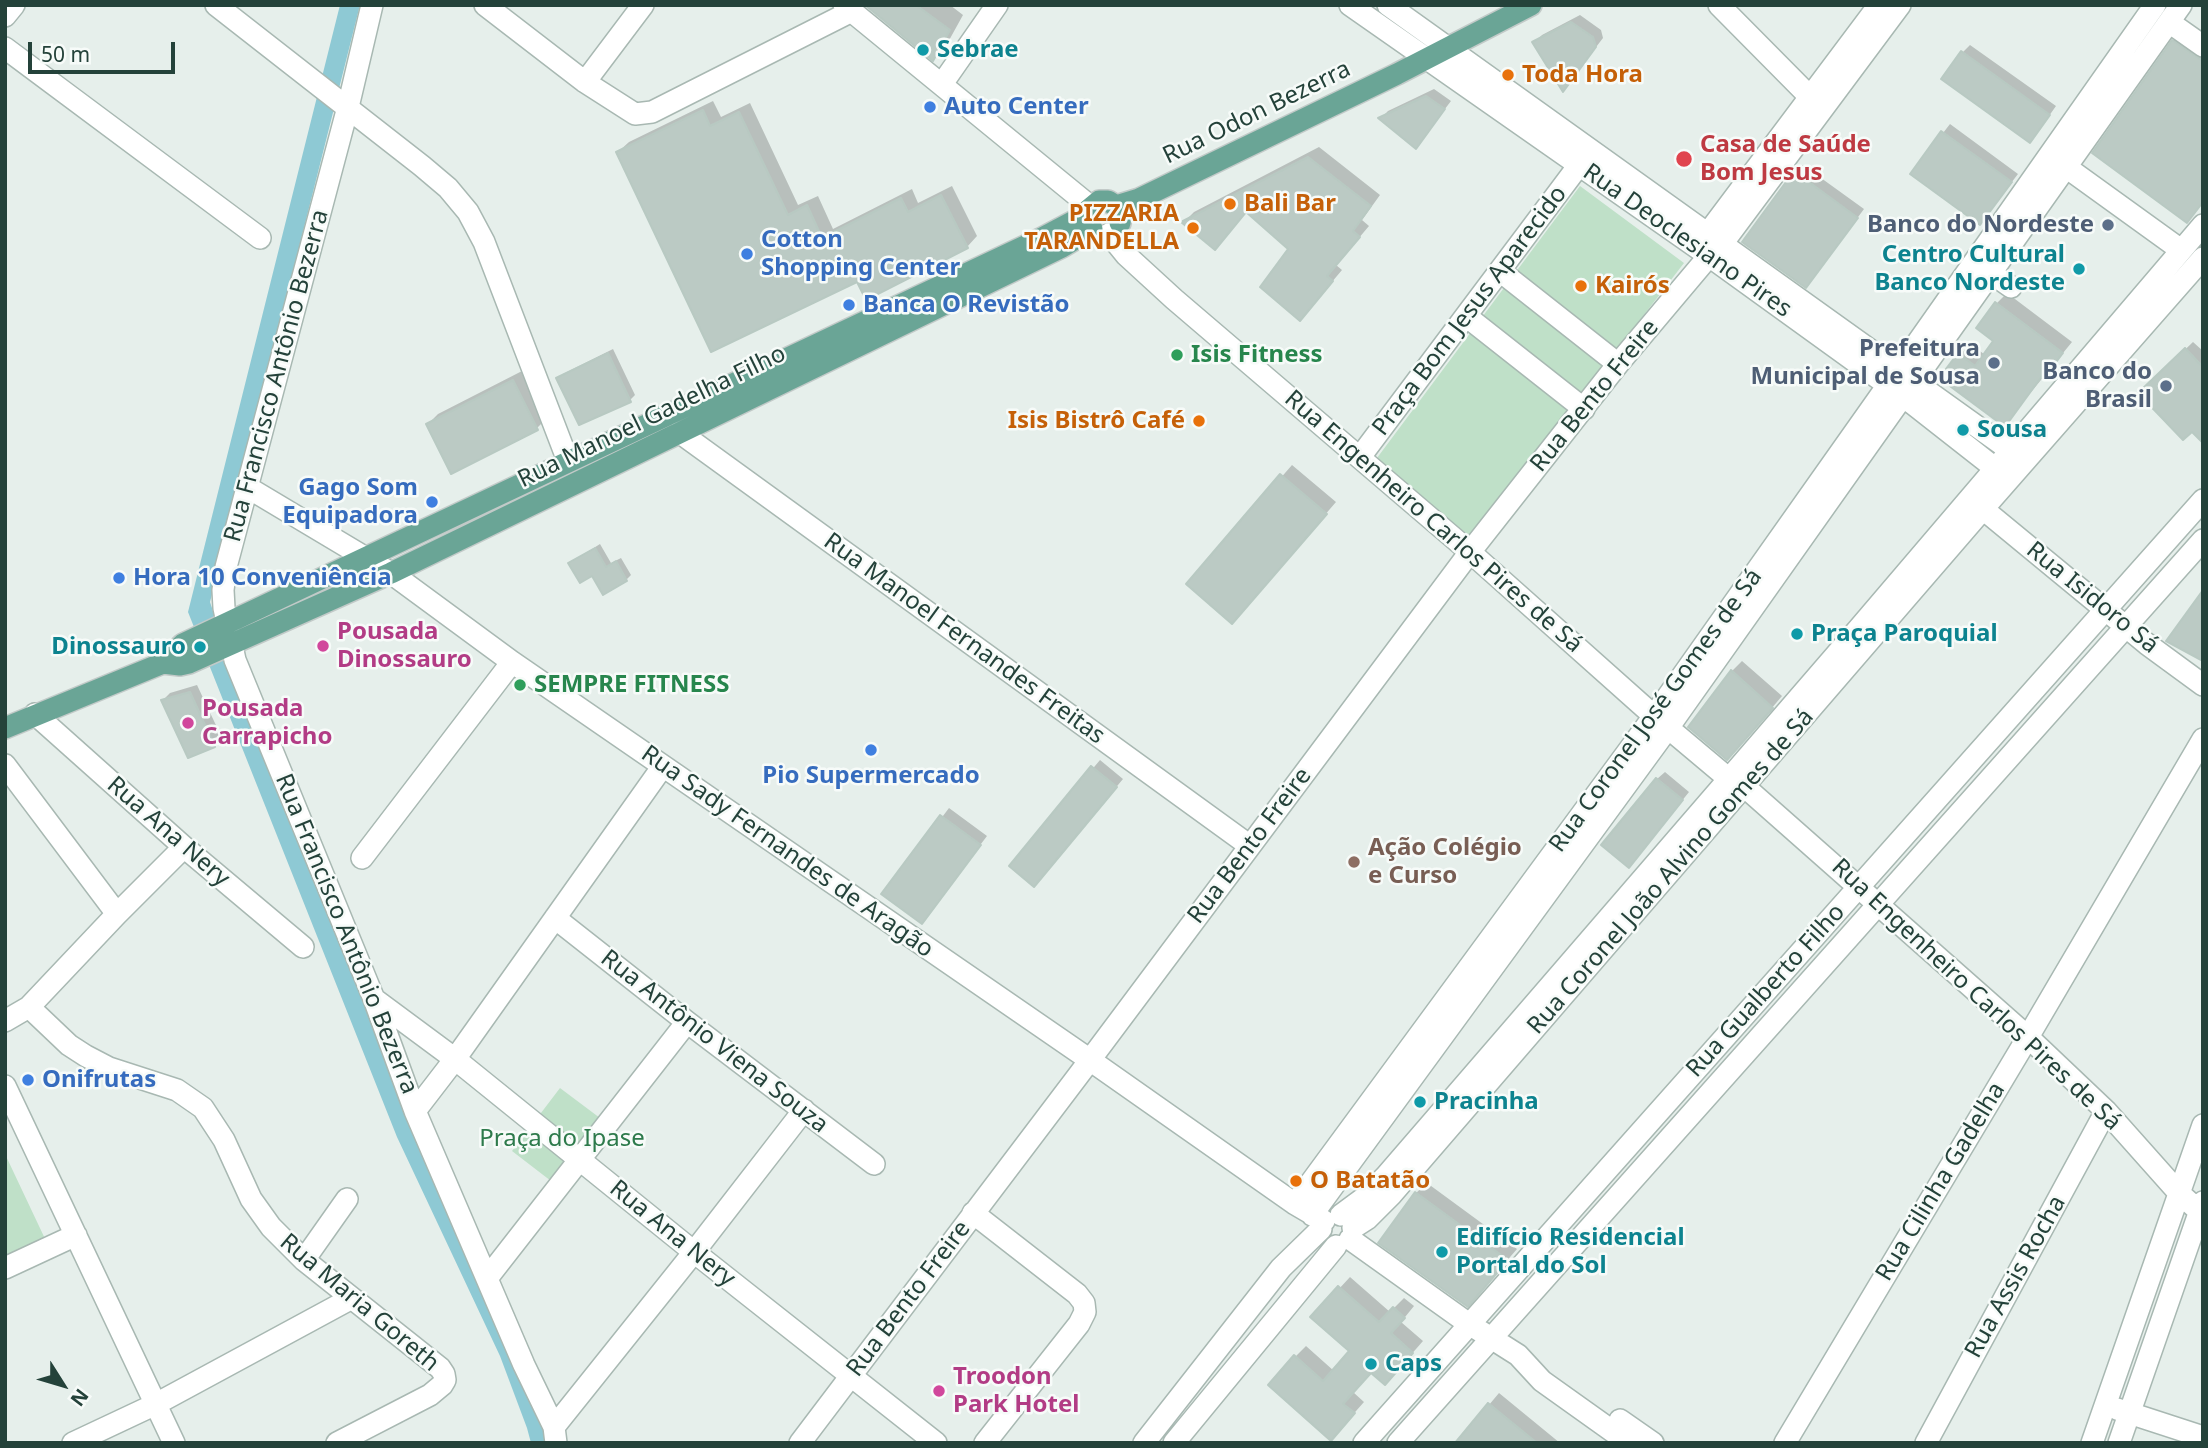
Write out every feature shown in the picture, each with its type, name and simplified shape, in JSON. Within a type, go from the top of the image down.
[{"type":"main road","name":"Rua Odon Bezerra","points":[[1103,218],[1531,5]]},
{"type":"main road","name":"Rua Manoel Gadelha Filho","points":[[186,653],[227,647],[391,573],[1062,247],[1103,218]]},
{"type":"main road","name":"Rua Manoel Gadelha Filho","points":[[186,653],[222,626],[568,461],[1042,238],[1103,218]]},
{"type":"main road","points":[[5,728],[163,663],[180,665],[186,653]]},
{"type":"street","points":[[5,16],[13,5]]},
{"type":"street","points":[[216,5],[422,166],[448,188],[468,212],[484,242],[568,461]]},
{"type":"street","name":"Rua Francisco Antônio Bezerra","points":[[372,5],[343,104],[226,567],[222,626],[227,647],[240,672],[374,999],[415,1111],[555,1435]]},
{"type":"street","points":[[485,5],[585,82],[630,112],[641,114],[652,112],[848,8]]},
{"type":"street","points":[[585,82],[643,5]]},
{"type":"street","points":[[942,84],[997,5]]},
{"type":"street","name":"Rua Deoclesiano Pires","points":[[1350,5],[1579,165],[1713,245]]},
{"type":"street","name":"Rua Deoclesiano Pires","points":[[1388,5],[1901,383],[2018,455]]},
{"type":"street","points":[[1719,5],[1815,103]]},
{"type":"street","points":[[1815,103],[1879,5]]},
{"type":"street","points":[[1815,103],[1900,5]]},
{"type":"street","name":"Rua Coronel José Gomes de Sá","points":[[1329,1225],[1661,722],[1901,383],[2155,5]]},
{"type":"street","name":"Rua Engenheiro Carlos Pires de Sá","points":[[848,8],[1103,218],[1126,255],[1148,276],[1470,552],[1661,722],[1741,778],[2028,1037],[2106,1111],[2179,1193],[2201,1207]]},
{"type":"street","points":[[2175,14],[2203,46]]},
{"type":"street","name":"Rua Coronel José Gomes de Sá","points":[[1901,383],[1991,273],[2175,14]]},
{"type":"street","points":[[5,48],[260,238]]},
{"type":"street","name":"Rua Bento Freire","points":[[800,1443],[1470,552],[1713,245],[1815,103]]},
{"type":"street","name":"Praça Bom Jesus Aparecido","points":[[1360,457],[1579,165]]},
{"type":"street","points":[[2066,167],[2181,250]]},
{"type":"street","points":[[2018,455],[2203,225]]},
{"type":"street","points":[[2018,455],[2203,258]]},
{"type":"street","points":[[1500,271],[1618,364]]},
{"type":"street","points":[[1991,273],[2011,287]]},
{"type":"street","points":[[1466,316],[1584,409]]},
{"type":"street","name":"Rua Deoclesiano Pires","points":[[1901,383],[2003,474]]},
{"type":"street","name":"Rua Manoel Fernandes Freitas","points":[[679,432],[1250,846]]},
{"type":"street","name":"Rua Coronel João Alvino Gomes de Sá","points":[[1329,1225],[1367,1219],[1392,1194],[1482,1077],[2018,455]]},
{"type":"street","name":"Rua Sady Fernandes de Aragão","points":[[247,487],[391,573],[512,662],[1491,1338]]},
{"type":"street","name":"Rua Gualberto Filho","points":[[1364,1443],[2203,500]]},
{"type":"street","name":"Rua Isidoro Sá","points":[[1975,506],[2203,685]]},
{"type":"street","name":"Rua Gualberto Filho","points":[[1398,1443],[2203,540]]},
{"type":"street","points":[[362,858],[512,662]]},
{"type":"street","name":"Rua Ana Nery","points":[[35,714],[184,847],[303,947]]},
{"type":"street","points":[[1995,735],[2012,753]]},
{"type":"street","name":"Rua Cilinha Gadelha","points":[[1785,1443],[2203,739]]},
{"type":"street","points":[[5,765],[117,914]]},
{"type":"street","points":[[415,1111],[663,765]]},
{"type":"street","points":[[5,1021],[29,1007],[184,847]]},
{"type":"street","name":"Rua Antônio Viena Souza","points":[[555,919],[874,1164]]},
{"type":"street","name":"Rua Ana Nery","points":[[374,999],[454,1059],[936,1443]]},
{"type":"street","name":"Rua Maria Goreth","points":[[29,1007],[69,1045],[86,1056],[109,1068],[177,1090],[203,1108],[224,1140],[260,1214],[304,1260],[440,1368],[445,1380],[430,1395],[337,1443]]},
{"type":"street","points":[[488,1277],[687,1023]]},
{"type":"street","points":[[5,1086],[173,1443]]},
{"type":"street","points":[[1679,1086],[1699,1105]]},
{"type":"street","points":[[555,1435],[804,1111]]},
{"type":"street","name":"Rua Assis Rocha","points":[[1926,1443],[2106,1111]]},
{"type":"street","points":[[2092,1443],[2203,1125]]},
{"type":"street","points":[[304,1260],[347,1199]]},
{"type":"street","points":[[2119,1443],[2201,1207]]},
{"type":"street","points":[[973,1213],[1077,1294],[1084,1303],[1086,1312],[985,1443]]},
{"type":"street","points":[[1144,1443],[1281,1268],[1329,1225]]},
{"type":"street","points":[[1174,1443],[1329,1225]]},
{"type":"street","points":[[1556,1226],[1575,1244]]},
{"type":"street","points":[[5,1268],[76,1235]]},
{"type":"street","points":[[72,1443],[156,1404],[352,1298]]},
{"type":"street","points":[[1491,1338],[1518,1355],[1547,1384],[1629,1443]]},
{"type":"street","points":[[1518,1355],[1546,1368],[1653,1443]]},
{"type":"street","points":[[2105,1405],[2203,1437]]},
{"type":"green space","points":[[1580,186],[1684,263],[1471,539],[1374,462]]},
{"type":"green space","name":"Praça do Ipase","points":[[560,1088],[612,1127],[564,1191],[512,1151]]},
{"type":"green space","points":[[5,1154],[47,1243],[5,1263]]},
{"type":"water","points":[[340,5],[360,5],[210,602],[221,635],[543,1424],[546,1443],[531,1443],[500,1356],[397,1137],[188,612]]},
{"type":"building","name":"Sebrae","points":[[865,5],[916,5],[950,30],[933,61]]},
{"type":"building","points":[[1571,22],[1593,37],[1596,47],[1563,92],[1532,42]]},
{"type":"building","points":[[2172,40],[2203,61],[2203,202],[2187,223],[2092,153]]},
{"type":"building","points":[[1961,51],[2050,115],[2030,143],[1941,79]]},
{"type":"building","points":[[1426,96],[1445,109],[1416,149],[1378,118]]},
{"type":"building","name":"Cotton Shopping Center","points":[[703,110],[710,126],[739,112],[788,215],[807,205],[822,238],[901,198],[908,212],[941,195],[968,248],[866,300],[857,282],[711,352],[616,152]]},
{"type":"building","points":[[1941,131],[2012,182],[1980,225],[1910,174]]},
{"type":"building","points":[[1308,157],[1371,206],[1353,231],[1360,237],[1327,276],[1333,281],[1300,321],[1260,287],[1288,249],[1246,212],[1215,250],[1181,222]]},
{"type":"building","points":[[1794,171],[1858,218],[1806,288],[1742,242]]},
{"type":"building","name":"Prefeitura Municipal de Sousa","points":[[1995,302],[2063,353],[2044,378],[2042,376],[2005,427],[1939,378],[1958,353],[1975,366],[1993,341],[1976,328]]},
{"type":"building","points":[[2185,348],[2203,367],[2203,443],[2192,432],[2183,440],[2138,393]]},
{"type":"building","points":[[608,353],[631,402],[579,425],[556,378]]},
{"type":"building","points":[[513,380],[538,430],[451,474],[426,424]]},
{"type":"building","points":[[1280,474],[1327,514],[1232,624],[1186,584]]},
{"type":"building","points":[[595,548],[606,567],[616,561],[627,581],[603,595],[592,576],[580,583],[568,563]]},
{"type":"building","points":[[2203,590],[2203,661],[2166,641]]},
{"type":"building","points":[[1731,670],[1773,708],[1727,760],[1688,727]]},
{"type":"building","name":"Pousada Carrapicho","points":[[190,692],[215,747],[188,758],[161,700]]},
{"type":"building","points":[[1091,766],[1117,787],[1034,887],[1009,866]]},
{"type":"building","points":[[1656,778],[1683,800],[1629,868],[1601,845]]},
{"type":"building","points":[[940,815],[981,845],[922,924],[881,894]]},
{"type":"building","name":"Edifício Residencial Portal do Sol","points":[[1415,1192],[1508,1260],[1468,1307],[1378,1243]]},
{"type":"building","name":"Caps","points":[[1338,1286],[1379,1322],[1393,1307],[1405,1318],[1391,1333],[1413,1353],[1385,1385],[1371,1373],[1343,1404],[1355,1413],[1331,1441],[1268,1385],[1294,1355],[1323,1381],[1349,1351],[1310,1317]]},
{"type":"building","points":[[1488,1403],[1537,1443],[1455,1443]]},
{"type":"place","name":"Sebrae","points":[[923,50]]},
{"type":"place","name":"Toda Hora","points":[[1508,75]]},
{"type":"place","name":"Auto Center","points":[[930,107]]},
{"type":"place","name":"Casa de Saúde Bom Jesus","points":[[1684,159]]},
{"type":"place","name":"Bali Bar","points":[[1230,204]]},
{"type":"place","name":"Banco do Nordeste","points":[[2108,225]]},
{"type":"place","name":"PIZZARIA TARANDELLA","points":[[1193,228]]},
{"type":"place","name":"Cotton Shopping Center","points":[[747,254]]},
{"type":"place","name":"Centro Cultural Banco Nordeste","points":[[2079,269]]},
{"type":"place","name":"Kairós","points":[[1581,286]]},
{"type":"place","name":"Banca O Revistão","points":[[849,305]]},
{"type":"place","name":"Isis Fitness","points":[[1177,355]]},
{"type":"place","name":"Prefeitura Municipal de Sousa","points":[[1994,363]]},
{"type":"place","name":"Banco do Brasil","points":[[2166,386]]},
{"type":"place","name":"Isis Bistrô Café","points":[[1199,421]]},
{"type":"place","name":"Sousa","points":[[1963,430]]},
{"type":"place","name":"Gago Som Equipadora","points":[[432,502]]},
{"type":"place","name":"Hora 10 Conveniência","points":[[119,578]]},
{"type":"place","name":"Praça Paroquial","points":[[1797,634]]},
{"type":"place","name":"Pousada Dinossauro","points":[[323,646]]},
{"type":"place","name":"Dinossauro","points":[[200,647]]},
{"type":"place","name":"SEMPRE FITNESS","points":[[520,685]]},
{"type":"place","name":"Pousada Carrapicho","points":[[188,723]]},
{"type":"place","name":"Pio Supermercado","points":[[871,750]]},
{"type":"place","name":"Ação Colégio e Curso","points":[[1354,862]]},
{"type":"place","name":"Onifrutas","points":[[28,1080]]},
{"type":"place","name":"Pracinha","points":[[1420,1102]]},
{"type":"place","name":"O Batatão","points":[[1296,1181]]},
{"type":"place","name":"Edifício Residencial Portal do Sol","points":[[1442,1252]]},
{"type":"place","name":"Caps","points":[[1371,1364]]},
{"type":"place","name":"Troodon Park Hotel","points":[[939,1391]]}]
